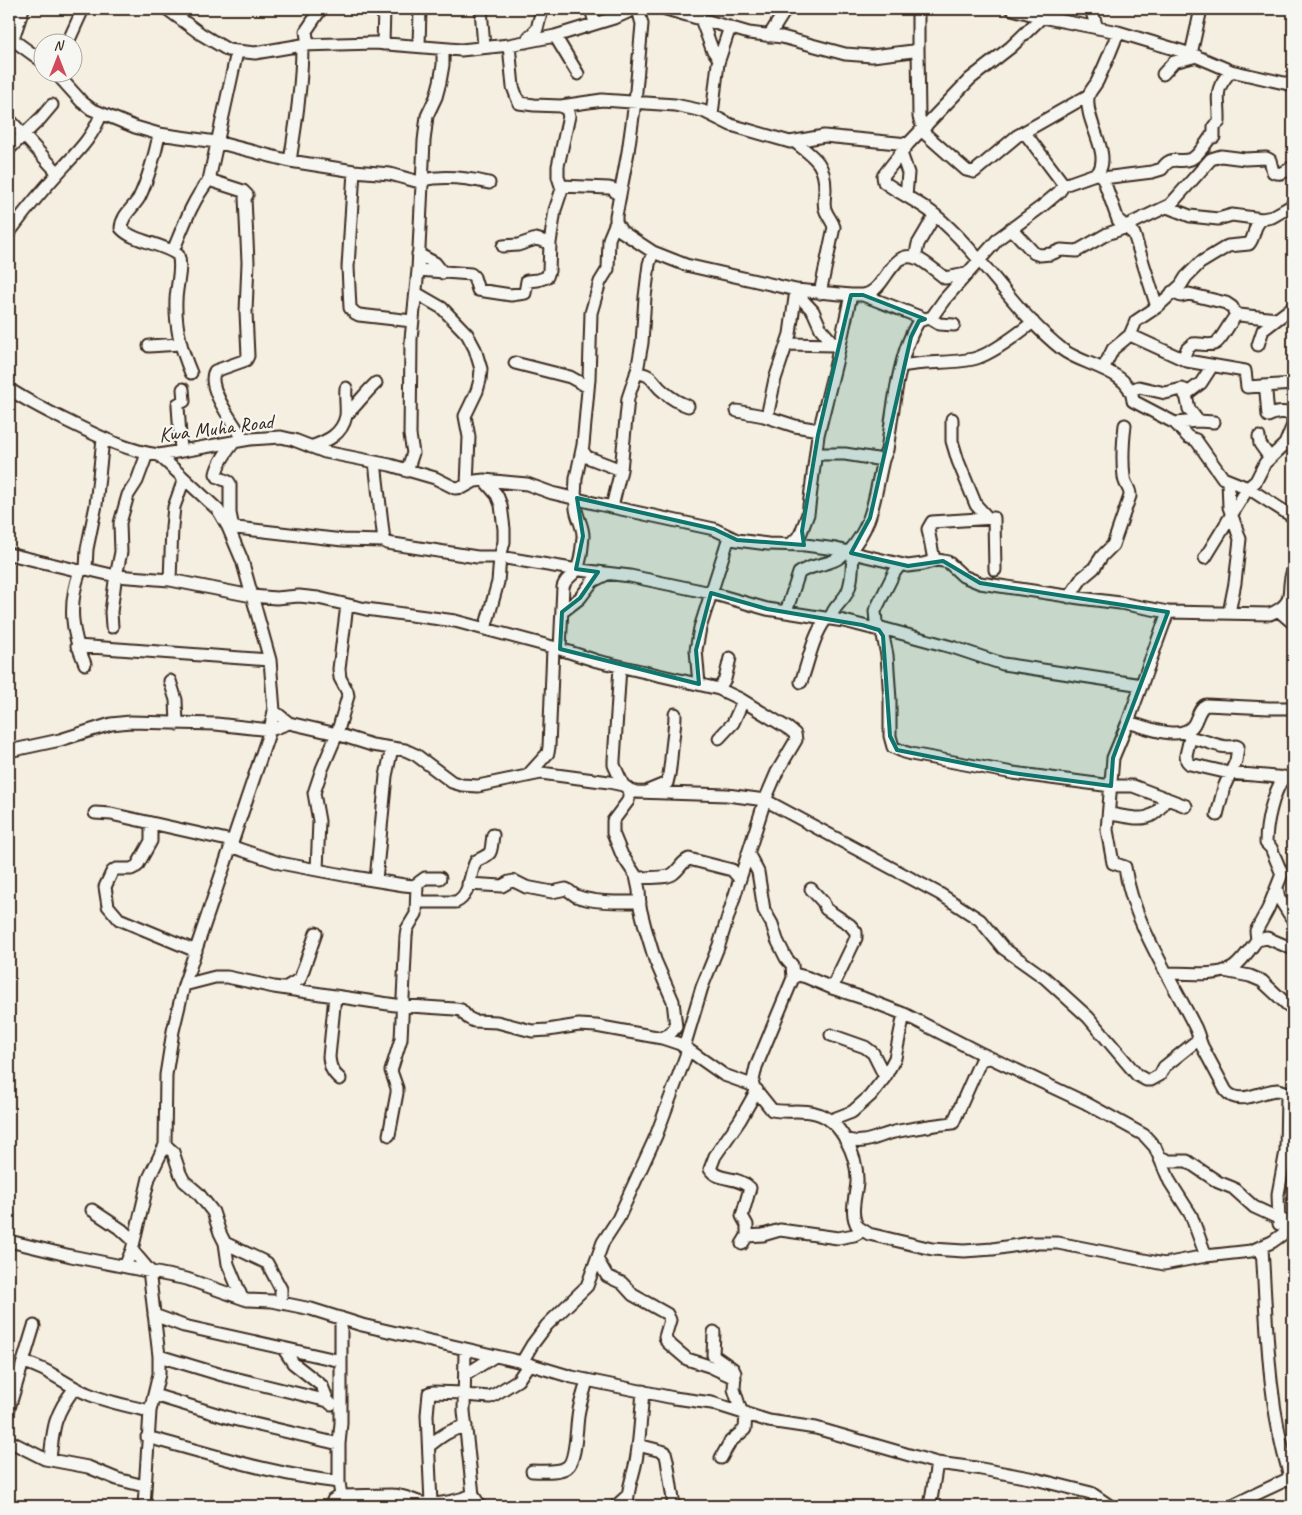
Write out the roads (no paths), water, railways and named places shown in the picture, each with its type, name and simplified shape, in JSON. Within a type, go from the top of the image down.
[{"type":"street","points":[[23,9],[10,40],[32,54]]},
{"type":"street","points":[[73,32],[83,9]]},
{"type":"street","points":[[166,9],[201,34],[228,50],[255,53],[305,45],[383,44],[461,50],[509,45],[555,36],[636,9],[642,24],[635,102],[628,152],[616,222],[608,239],[608,269],[600,282],[591,313],[590,368],[582,450],[576,478],[576,508],[583,536],[576,569],[564,584],[556,648],[548,753],[528,775]]},
{"type":"street","points":[[290,161],[306,31],[321,9]]},
{"type":"street","points":[[383,44],[384,9]]},
{"type":"street","points":[[419,46],[420,9]]},
{"type":"street","points":[[481,9],[484,47]]},
{"type":"street","points":[[526,42],[537,29],[542,9]]},
{"type":"street","points":[[591,9],[595,24]]},
{"type":"street","points":[[666,9],[749,33],[782,37],[845,54],[872,56],[918,49]]},
{"type":"street","points":[[769,36],[786,9]]},
{"type":"street","points":[[918,9],[919,117],[924,129],[971,173],[983,166],[1017,136],[1088,95],[1094,88],[1110,56],[1118,32]]},
{"type":"street","points":[[1012,9],[1118,32],[1194,55],[1232,71],[1293,85]]},
{"type":"street","points":[[1091,9],[1097,28]]},
{"type":"street","points":[[1194,55],[1201,9]]},
{"type":"street","points":[[1042,17],[1011,47],[970,79],[905,148],[883,176],[883,180],[886,184],[935,214],[980,259],[1033,322],[1072,356],[1116,376],[1131,390],[1133,401],[1175,423],[1202,448],[1207,458],[1213,463],[1223,478],[1248,488],[1293,517]]},
{"type":"street","points":[[701,19],[712,50],[719,59]]},
{"type":"street","points":[[712,114],[719,59],[730,28]]},
{"type":"street","points":[[555,36],[578,74]]},
{"type":"street","points":[[509,45],[513,87],[519,103],[534,106],[561,106],[602,100],[693,108],[712,114],[731,125],[785,141],[795,142],[824,136],[905,148]]},
{"type":"street","points":[[407,471],[413,453],[410,435],[412,321],[418,270],[427,116],[436,97],[440,82],[443,49]]},
{"type":"street","points":[[173,251],[185,221],[209,180],[237,52]]},
{"type":"street","points":[[1163,74],[1174,62],[1194,55]]},
{"type":"street","points":[[1206,163],[1214,137],[1214,126],[1219,122],[1217,104],[1219,89],[1222,81],[1232,71]]},
{"type":"street","points":[[64,82],[82,102],[101,114],[159,134],[216,142],[290,161],[354,171],[390,174],[423,182],[435,177],[461,178],[489,183]]},
{"type":"street","points":[[1088,95],[1092,124],[1102,154],[1100,176],[1118,220],[1134,234],[1158,307]]},
{"type":"street","points":[[9,149],[24,136],[52,105]]},
{"type":"street","points":[[418,270],[473,275],[476,287],[481,290],[511,295],[522,295],[525,293],[527,281],[543,279],[548,274],[555,210],[561,192],[557,174],[558,166],[569,116],[567,110],[561,106]]},
{"type":"street","points":[[9,232],[89,137],[97,126],[101,114]]},
{"type":"street","points":[[9,119],[58,173]]},
{"type":"street","points":[[786,612],[799,573],[849,553],[859,541],[868,524],[887,450],[897,385],[911,337],[920,320],[932,317],[966,274],[999,238],[1041,207],[1059,192],[1064,185],[1100,176],[1152,172],[1162,169],[1166,163],[1172,160],[1190,160],[1214,132]]},
{"type":"street","points":[[1025,133],[1064,185]]},
{"type":"street","points":[[159,134],[143,188],[138,199],[128,211],[121,224],[121,228],[128,233],[173,251],[178,255],[180,261],[176,303],[180,344],[191,373]]},
{"type":"street","points":[[795,142],[818,160],[821,166],[825,179],[825,208],[832,219],[834,227],[820,293]]},
{"type":"street","points":[[905,148],[908,173],[906,196]]},
{"type":"street","points":[[1012,228],[1034,253],[1040,255],[1051,254],[1061,250],[1077,251],[1100,238],[1167,207],[1206,163],[1215,157],[1266,158],[1270,160],[1273,172],[1277,174],[1282,174],[1293,167]]},
{"type":"street","points":[[354,171],[348,268],[350,308],[359,315],[412,321]]},
{"type":"street","points":[[125,1266],[133,1246],[146,1188],[165,1145],[166,1075],[173,1031],[184,985],[270,730],[274,711],[270,660],[231,528],[230,484],[216,474],[226,453],[239,441],[218,398],[212,376],[214,370],[246,360],[248,356],[246,312],[248,262],[245,198],[247,195],[243,191],[209,180]]},
{"type":"street","points":[[561,186],[609,188],[619,196]]},
{"type":"street","points":[[1167,207],[1190,216],[1218,219],[1232,215],[1262,219],[1272,217],[1292,207]]},
{"type":"street","points":[[915,258],[918,244],[935,214]]},
{"type":"street","points":[[1103,369],[1113,349],[1130,335],[1136,321],[1158,307],[1207,258],[1228,246],[1250,244],[1256,224],[1262,219]]},
{"type":"street","points":[[616,222],[621,230],[653,252],[686,265],[796,291],[850,296],[863,295],[872,292],[898,260],[915,258],[945,278],[966,274]]},
{"type":"street","points":[[503,246],[518,245],[536,239],[550,243]]},
{"type":"street","points":[[612,507],[621,470],[628,398],[636,373],[642,343],[645,297],[649,264],[653,252]]},
{"type":"street","points":[[418,254],[435,263],[443,273]]},
{"type":"street","points":[[767,417],[775,379],[788,344],[796,291]]},
{"type":"street","points":[[796,291],[813,311],[821,329],[836,347]]},
{"type":"street","points":[[1172,292],[1181,296],[1189,294],[1226,303],[1237,314],[1277,319]]},
{"type":"street","points":[[416,293],[436,303],[467,334],[481,369],[477,391],[465,416],[469,437],[467,485],[475,481],[484,480],[527,484],[552,493],[714,530],[729,537],[768,544],[805,544],[900,565],[915,566],[934,560],[948,562],[964,576],[980,582],[1168,612],[1270,614],[1278,610],[1288,600],[1293,570]]},
{"type":"street","points":[[863,295],[938,324],[954,325]]},
{"type":"street","points":[[790,545],[802,531],[808,514],[819,430],[836,347],[850,296]]},
{"type":"street","points":[[1258,345],[1263,330],[1293,307]]},
{"type":"street","points":[[1183,359],[1187,349],[1193,344],[1214,344],[1218,341],[1237,314]]},
{"type":"street","points":[[902,366],[926,362],[974,359],[999,346],[1033,322]]},
{"type":"street","points":[[1130,335],[1183,359],[1245,371],[1247,387],[1293,384]]},
{"type":"street","points":[[149,346],[180,344]]},
{"type":"street","points":[[788,344],[836,347]]},
{"type":"street","points":[[516,363],[570,377],[588,387]]},
{"type":"street","points":[[1185,394],[1201,383],[1212,366]]},
{"type":"street","points":[[636,373],[644,373],[652,378],[661,391],[688,406]]},
{"type":"street","points":[[311,447],[334,438],[346,415],[376,383]]},
{"type":"street","points":[[1206,558],[1248,488],[1256,481],[1265,463],[1285,444],[1293,426],[1293,415],[1288,412],[1268,416],[1264,386]]},
{"type":"street","points":[[1131,390],[1139,387],[1165,393],[1180,388],[1185,390],[1189,409],[1198,420]]},
{"type":"street","points":[[346,388],[346,415]]},
{"type":"street","name":"Kwa Muha Road","points":[[9,389],[48,412],[103,439],[147,454],[159,455],[239,441],[281,437],[325,452],[378,462],[435,478],[455,488],[467,485]]},
{"type":"street","points":[[181,450],[178,404],[184,400],[183,389]]},
{"type":"street","points":[[737,411],[767,417],[795,426],[819,430]]},
{"type":"street","points":[[952,419],[952,441],[958,461],[976,505],[987,517]]},
{"type":"street","points":[[1175,423],[1198,420],[1214,422]]},
{"type":"street","points":[[1069,597],[1082,578],[1094,568],[1113,545],[1130,496],[1124,479],[1122,453],[1125,425]]},
{"type":"street","points":[[1259,437],[1258,441],[1270,458]]},
{"type":"street","points":[[84,664],[77,646],[72,618],[74,596],[83,570],[96,505],[103,439]]},
{"type":"street","points":[[582,450],[586,458],[621,470]]},
{"type":"street","points":[[112,627],[111,612],[121,552],[120,523],[128,495],[138,481],[147,454]]},
{"type":"street","points":[[816,454],[845,454],[883,460]]},
{"type":"street","points":[[159,455],[218,510],[231,528],[343,540],[384,542],[477,557],[500,557],[630,576],[711,593],[767,609],[850,622],[955,648],[1002,664],[1142,685]]},
{"type":"street","points":[[378,462],[384,542]]},
{"type":"street","points":[[170,580],[174,507],[184,479]]},
{"type":"street","points":[[484,480],[497,495],[501,505],[504,542],[500,557],[498,582],[484,629]]},
{"type":"street","points":[[1228,481],[1228,500],[1240,539],[1229,613]]},
{"type":"street","points":[[934,560],[928,529],[932,522],[994,518],[995,570]]},
{"type":"street","points":[[802,531],[805,544]]},
{"type":"street","points":[[699,684],[696,650],[700,628],[729,537]]},
{"type":"street","points":[[801,682],[819,629],[828,619],[834,607],[844,599],[848,590],[849,553]]},
{"type":"street","points":[[9,554],[116,576],[170,580],[252,596],[276,598],[299,596],[366,609],[456,621],[620,667],[719,689],[790,729],[796,737],[794,746],[777,772],[765,800],[656,1136],[618,1219],[603,1242],[591,1276],[583,1291],[547,1325],[518,1380],[490,1397],[429,1393],[427,1415],[431,1503]]},
{"type":"street","points":[[900,565],[894,573],[876,611],[878,629],[883,636],[887,655],[890,742],[897,750],[1012,772],[1111,786],[1133,786],[1186,806]]},
{"type":"street","points":[[562,612],[580,598],[592,581],[608,574]]},
{"type":"street","points":[[317,870],[320,821],[314,793],[337,734],[348,696],[338,669],[347,604]]},
{"type":"street","points":[[1278,610],[1293,623]]},
{"type":"street","points":[[1168,612],[1113,758],[1108,839],[1113,863],[1125,867],[1128,884],[1141,921],[1195,1027],[1199,1039],[1230,1096],[1240,1098],[1279,1090],[1290,1093],[1286,1151],[1279,1188],[1278,1218],[1280,1236]]},
{"type":"street","points":[[77,646],[270,660]]},
{"type":"street","points":[[719,689],[725,679],[730,658]]},
{"type":"street","points":[[620,667],[614,765],[626,788],[628,801],[613,821],[612,827],[615,840],[637,878],[640,902],[651,948],[673,1001],[676,1027],[684,1047]]},
{"type":"street","points":[[170,681],[176,700],[177,724]]},
{"type":"street","points":[[719,738],[733,722],[742,701]]},
{"type":"street","points":[[1288,777],[1231,773],[1195,766],[1186,761],[1187,735],[1199,711],[1206,705],[1293,708]]},
{"type":"street","points":[[274,711],[289,722],[372,745],[405,750],[416,755],[452,782],[462,785],[478,786],[498,783],[541,773],[648,791],[727,795],[765,800],[940,894],[980,920],[1002,948],[1045,978],[1088,1017],[1141,1078],[1151,1080],[1160,1075],[1164,1067],[1199,1039]]},
{"type":"street","points":[[648,791],[667,783],[671,770],[670,761],[675,714]]},
{"type":"street","points":[[9,751],[60,740],[111,724],[130,722],[216,724],[270,730],[289,722]]},
{"type":"street","points":[[1128,722],[1163,732],[1187,735],[1227,748],[1238,747],[1238,755],[1224,787],[1217,815]]},
{"type":"street","points":[[376,880],[386,776],[392,748]]},
{"type":"street","points":[[1257,940],[1256,931],[1281,878],[1282,870],[1272,848],[1266,843],[1266,831],[1276,791],[1288,777]]},
{"type":"street","points":[[1109,814],[1149,817],[1158,812],[1166,798]]},
{"type":"street","points":[[95,813],[111,814],[151,823],[231,844],[280,862],[404,885],[417,884]]},
{"type":"street","points":[[151,823],[151,841],[137,866],[131,869],[116,869],[112,872],[105,887],[108,906],[119,918],[196,951]]},
{"type":"street","points":[[417,902],[456,902],[462,899],[476,861],[490,854],[493,834]]},
{"type":"street","points":[[748,853],[758,872],[764,910],[786,958],[792,965],[792,978],[756,1067],[754,1088],[740,1120],[715,1156],[710,1168],[716,1176],[742,1182],[750,1188],[742,1216],[747,1225],[744,1240],[780,1230],[838,1238],[854,1235],[862,1231]]},
{"type":"street","points":[[637,878],[670,876],[689,859],[729,869],[734,871],[740,879]]},
{"type":"street","points":[[390,1135],[397,1093],[391,1071],[401,1040],[406,936],[416,914],[417,884],[422,878],[440,878]]},
{"type":"street","points":[[468,884],[502,886],[514,881],[526,887],[554,892],[566,889],[575,895],[599,900],[640,902]]},
{"type":"street","points":[[1277,888],[1279,898],[1293,920]]},
{"type":"street","points":[[811,889],[823,902],[826,909],[856,932],[856,938],[832,988]]},
{"type":"street","points":[[285,988],[300,979],[316,933]]},
{"type":"street","points":[[1166,973],[1224,971],[1232,969],[1257,940],[1266,938],[1293,949]]},
{"type":"street","points":[[1224,971],[1250,976],[1262,981],[1293,1010]]},
{"type":"street","points":[[792,978],[798,975],[806,977],[904,1014],[990,1058],[1084,1102],[1144,1135],[1155,1147],[1170,1182],[1191,1215],[1206,1256]]},
{"type":"street","points":[[184,985],[215,978],[227,978],[404,1006],[461,1010],[468,1018],[474,1021],[498,1022],[532,1031],[579,1025],[596,1026],[662,1038],[684,1047],[724,1075],[754,1088],[772,1110],[815,1112],[831,1120],[850,1148],[857,1172],[855,1224],[862,1231],[869,1234],[932,1249],[964,1251],[1040,1242],[1075,1245],[1156,1263],[1172,1263],[1262,1248],[1293,1226],[1254,1207],[1233,1188],[1218,1182],[1187,1162],[1169,1161],[1160,1157]]},
{"type":"street","points":[[335,996],[329,1057],[330,1067],[333,1073],[340,1079]]},
{"type":"street","points":[[831,1120],[852,1112],[870,1096],[885,1077],[895,1058],[904,1014]]},
{"type":"street","points":[[662,1038],[670,1034],[676,1027]]},
{"type":"street","points":[[831,1035],[865,1046],[873,1053],[885,1077]]},
{"type":"street","points":[[845,1139],[858,1142],[880,1138],[894,1132],[935,1124],[953,1123],[980,1062],[983,1059],[990,1058]]},
{"type":"street","points":[[165,1145],[173,1152],[184,1180],[213,1212],[225,1243],[226,1260],[242,1298]]},
{"type":"street","points":[[92,1210],[122,1230],[149,1270],[159,1356],[159,1374],[150,1411],[147,1437],[144,1506]]},
{"type":"street","points":[[9,1241],[71,1256],[187,1279],[242,1298],[311,1308],[362,1325],[526,1363],[587,1380],[712,1403],[767,1420],[816,1428],[937,1463],[985,1469],[1091,1493],[1110,1506]]},
{"type":"street","points":[[225,1243],[267,1263],[281,1290],[280,1303]]},
{"type":"street","points":[[1231,1506],[1289,1477],[1279,1432],[1271,1376],[1262,1248]]},
{"type":"street","points":[[597,1259],[607,1276],[622,1283],[633,1295],[667,1314],[670,1320],[665,1337],[667,1342],[687,1359],[709,1366],[735,1378]]},
{"type":"street","points":[[154,1315],[184,1326],[341,1362]]},
{"type":"street","points":[[341,1318],[341,1414],[339,1444],[341,1496]]},
{"type":"street","points":[[9,1408],[34,1326]]},
{"type":"street","points":[[714,1332],[713,1355],[733,1369],[735,1378],[734,1389],[744,1412],[746,1427]]},
{"type":"street","points":[[283,1348],[293,1363],[322,1386],[328,1401],[341,1414]]},
{"type":"street","points":[[465,1350],[464,1394],[466,1426],[473,1495],[480,1506]]},
{"type":"street","points":[[159,1356],[222,1375],[328,1401]]},
{"type":"street","points":[[465,1375],[495,1356]]},
{"type":"street","points":[[23,1362],[47,1370],[75,1388],[111,1402],[150,1411]]},
{"type":"street","points":[[532,1471],[560,1470],[570,1464],[579,1410],[587,1380]]},
{"type":"street","points":[[50,1460],[54,1424],[60,1409],[75,1388]]},
{"type":"street","points":[[616,1506],[627,1501],[638,1445],[644,1391]]},
{"type":"street","points":[[154,1395],[233,1419],[339,1444]]},
{"type":"street","points":[[721,1458],[730,1442],[746,1427],[759,1425],[767,1420]]},
{"type":"street","points":[[429,1446],[445,1433],[466,1426]]},
{"type":"street","points":[[147,1437],[266,1470],[339,1482]]},
{"type":"street","points":[[9,1441],[37,1456],[88,1467],[117,1479],[144,1486]]},
{"type":"street","points":[[638,1445],[665,1452],[674,1506]]},
{"type":"street","points":[[930,1506],[937,1463]]},
{"type":"street","points":[[331,1506],[333,1500],[341,1496],[392,1501],[407,1496],[423,1503],[431,1503],[461,1500],[473,1495]]}]
